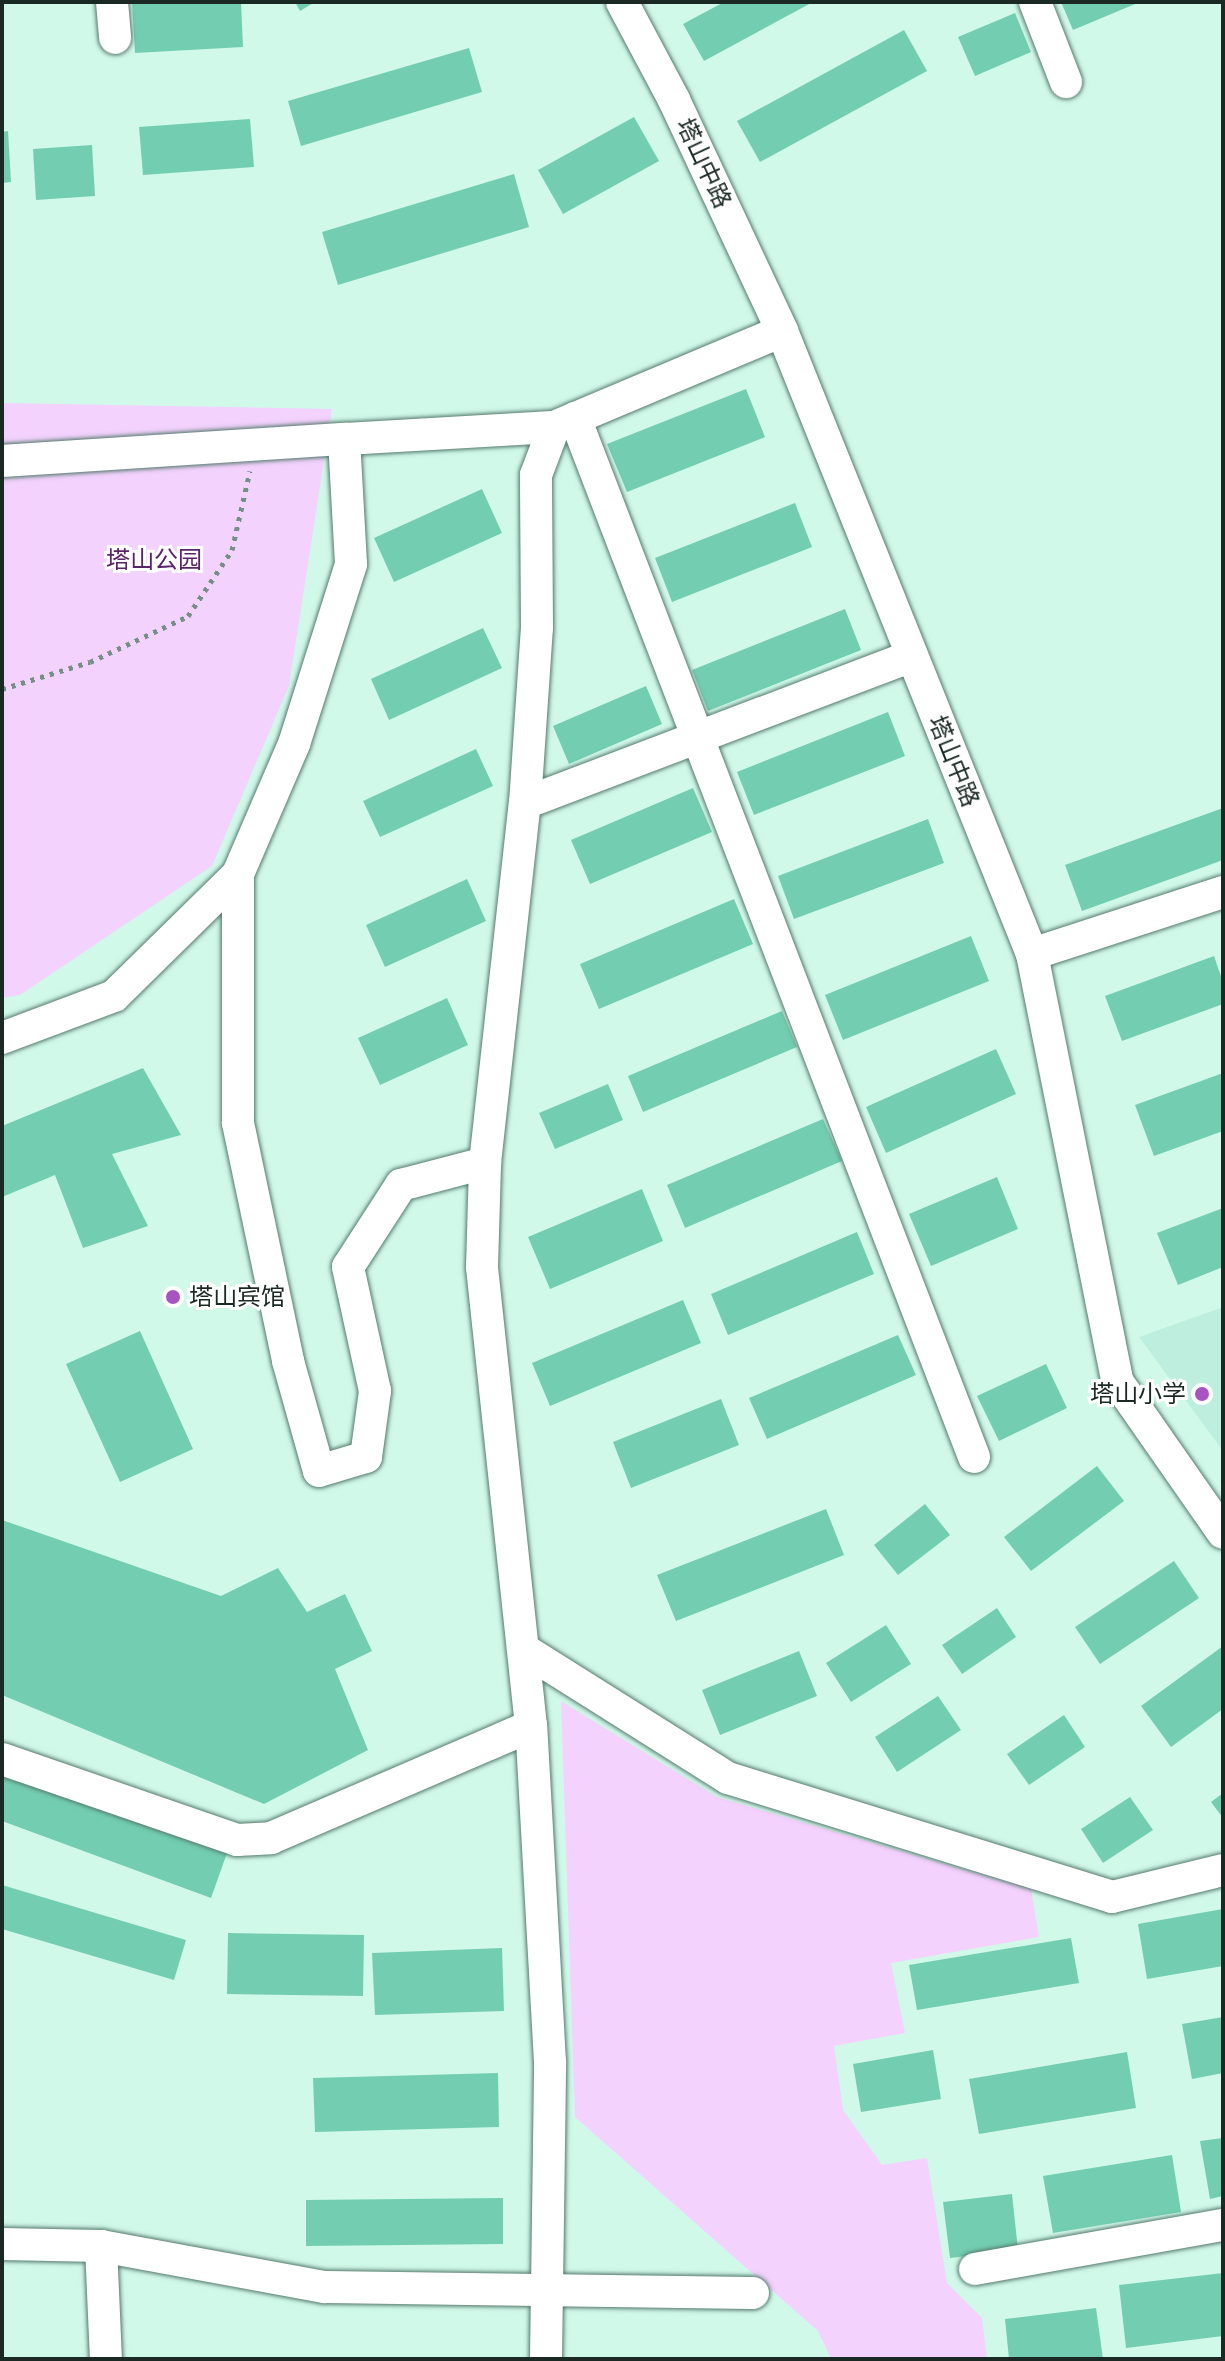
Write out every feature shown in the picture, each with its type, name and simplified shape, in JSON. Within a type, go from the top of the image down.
[{"type":"street","points":[[112,2],[115,38]]},
{"type":"street","name":"塔山中路","points":[[622,2],[674,100],[782,331],[1032,954],[1117,1381],[1223,1533]]},
{"type":"street","points":[[1035,2],[1066,82]]},
{"type":"street","points":[[2,461],[564,422],[782,331]]},
{"type":"street","points":[[564,422],[700,736],[974,1457]]},
{"type":"street","points":[[546,2359],[550,2062],[531,1726],[482,1267],[485,1163],[525,803],[537,628],[536,475],[564,422]]},
{"type":"street","points":[[2,1038],[114,996],[238,874],[294,744],[351,564],[344,439]]},
{"type":"street","points":[[525,803],[912,656]]},
{"type":"street","points":[[238,874],[238,1123],[288,1361],[319,1471],[366,1457],[375,1391],[348,1267],[401,1185],[485,1163]]},
{"type":"street","points":[[1032,954],[1223,892]]},
{"type":"street","points":[[523,1649],[728,1778],[1112,1897],[1223,1870]]},
{"type":"street","points":[[2,1759],[237,1840],[271,1838],[531,1726]]},
{"type":"street","points":[[975,2269],[1223,2225]]},
{"type":"street","points":[[2,2244],[101,2246],[325,2287],[753,2293]]},
{"type":"street","points":[[101,2246],[106,2359]]},
{"type":"path","points":[[2,689],[90,662],[188,616],[232,550],[257,443]]},
{"type":"shaded area","name":"塔山小学","points":[[1223,1307],[1223,1451],[1139,1337]]},
{"type":"green space","name":"塔山公园","points":[[2,403],[332,409],[289,686],[212,866],[20,995],[2,998]]},
{"type":"green space","points":[[561,1701],[717,1797],[1031,1889],[1039,1937],[891,1963],[905,2033],[834,2046],[843,2110],[882,2165],[927,2158],[947,2283],[982,2318],[987,2359],[831,2359],[818,2331],[575,2117]]},
{"type":"building","points":[[132,2],[241,2],[243,47],[135,53]]},
{"type":"building","points":[[295,2],[315,2],[300,11]]},
{"type":"building","points":[[724,2],[813,2],[704,61],[683,24]]},
{"type":"building","points":[[1061,2],[1140,2],[1073,30]]},
{"type":"building","points":[[1015,13],[1031,52],[975,76],[958,37]]},
{"type":"building","points":[[904,30],[927,71],[760,162],[737,121]]},
{"type":"building","points":[[469,48],[482,92],[301,146],[288,101]]},
{"type":"building","points":[[634,117],[659,161],[563,214],[538,170]]},
{"type":"building","points":[[250,119],[254,167],[143,175],[139,127]]},
{"type":"building","points":[[8,131],[11,182],[2,183],[2,132]]},
{"type":"building","points":[[92,145],[95,196],[36,200],[33,149]]},
{"type":"building","points":[[514,174],[529,227],[338,285],[322,232]]},
{"type":"building","points":[[746,389],[765,437],[627,492],[607,444]]},
{"type":"building","points":[[482,489],[502,533],[394,582],[374,538]]},
{"type":"building","points":[[795,503],[812,547],[672,602],[655,558]]},
{"type":"building","points":[[845,609],[861,650],[708,711],[692,670]]},
{"type":"building","points":[[483,628],[502,668],[389,720],[371,679]]},
{"type":"building","points":[[646,686],[662,724],[569,764],[553,726]]},
{"type":"building","points":[[888,712],[905,756],[754,815],[737,772]]},
{"type":"building","points":[[476,749],[493,786],[380,837],[363,801]]},
{"type":"building","points":[[693,788],[712,832],[590,884],[571,840]]},
{"type":"building","points":[[1223,808],[1223,860],[1082,911],[1065,865]]},
{"type":"building","points":[[928,819],[944,863],[794,919],[778,876]]},
{"type":"building","points":[[467,879],[486,921],[385,967],[366,925]]},
{"type":"building","points":[[734,899],[753,944],[599,1009],[580,964]]},
{"type":"building","points":[[971,936],[989,981],[843,1040],[825,995]]},
{"type":"building","points":[[1214,956],[1223,982],[1223,1004],[1122,1041],[1105,996]]},
{"type":"building","points":[[447,998],[468,1045],[380,1085],[358,1038]]},
{"type":"building","points":[[782,1011],[797,1047],[643,1112],[628,1076]]},
{"type":"building","points":[[996,1049],[1016,1094],[886,1153],[866,1107]]},
{"type":"building","points":[[143,1068],[181,1135],[112,1154],[148,1226],[83,1248],[55,1175],[2,1197],[2,1126]]},
{"type":"building","points":[[1223,1073],[1223,1131],[1154,1156],[1135,1105]]},
{"type":"building","points":[[608,1084],[623,1120],[555,1149],[539,1113]]},
{"type":"building","points":[[823,1119],[842,1161],[685,1228],[667,1185]]},
{"type":"building","points":[[997,1177],[1018,1229],[931,1266],[909,1214]]},
{"type":"building","points":[[642,1189],[663,1241],[550,1289],[528,1237]]},
{"type":"building","points":[[1223,1208],[1223,1267],[1178,1285],[1157,1233]]},
{"type":"building","points":[[857,1232],[874,1274],[728,1335],[711,1294]]},
{"type":"building","points":[[683,1300],[701,1343],[550,1406],[532,1363]]},
{"type":"building","points":[[140,1331],[193,1449],[120,1482],[66,1364]]},
{"type":"building","points":[[898,1335],[916,1375],[767,1439],[749,1398]]},
{"type":"building","points":[[1046,1364],[1067,1408],[999,1441],[977,1396]]},
{"type":"building","points":[[721,1399],[739,1445],[631,1488],[613,1442]]},
{"type":"building","points":[[1097,1466],[1124,1501],[1031,1571],[1004,1537]]},
{"type":"building","points":[[925,1504],[950,1535],[898,1575],[874,1545]]},
{"type":"building","points":[[826,1509],[844,1555],[676,1621],[657,1575]]},
{"type":"building","points":[[2,1520],[221,1596],[278,1568],[307,1612],[345,1594],[372,1651],[335,1669],[368,1750],[264,1804],[2,1695]]},
{"type":"building","points":[[1174,1561],[1199,1598],[1100,1664],[1075,1627]]},
{"type":"building","points":[[997,1608],[1016,1637],[962,1674],[942,1645]]},
{"type":"building","points":[[886,1625],[911,1664],[851,1702],[826,1663]]},
{"type":"building","points":[[1223,1646],[1223,1709],[1171,1747],[1141,1706]]},
{"type":"building","points":[[799,1651],[817,1696],[720,1735],[702,1690]]},
{"type":"building","points":[[938,1696],[961,1730],[897,1772],[875,1737]]},
{"type":"building","points":[[1064,1715],[1085,1747],[1029,1785],[1007,1754]]},
{"type":"building","points":[[2,1770],[227,1853],[211,1898],[2,1821]]},
{"type":"building","points":[[1223,1793],[1223,1818],[1211,1802]]},
{"type":"building","points":[[1130,1797],[1153,1830],[1103,1863],[1081,1829]]},
{"type":"building","points":[[2,1885],[186,1940],[174,1980],[2,1929]]},
{"type":"building","points":[[1223,1909],[1223,1966],[1147,1979],[1138,1924]]},
{"type":"building","points":[[228,1933],[364,1935],[363,1996],[227,1994]]},
{"type":"building","points":[[1071,1938],[1079,1983],[917,2010],[909,1965]]},
{"type":"building","points":[[502,1948],[504,2011],[375,2015],[372,1953]]},
{"type":"building","points":[[1223,2017],[1223,2073],[1192,2079],[1182,2024]]},
{"type":"building","points":[[933,2050],[941,2099],[861,2112],[853,2064]]},
{"type":"building","points":[[1127,2052],[1136,2108],[979,2134],[969,2079]]},
{"type":"building","points":[[498,2073],[499,2127],[315,2132],[313,2078]]},
{"type":"building","points":[[1223,2138],[1223,2196],[1210,2199],[1200,2141]]},
{"type":"building","points":[[1172,2155],[1181,2212],[1053,2233],[1043,2176]]},
{"type":"building","points":[[1012,2194],[1018,2250],[950,2258],[943,2202]]},
{"type":"building","points":[[503,2198],[503,2244],[306,2246],[306,2200]]},
{"type":"building","points":[[1223,2273],[1223,2336],[1126,2348],[1119,2285]]},
{"type":"building","points":[[1096,2308],[1103,2359],[1009,2359],[1005,2319]]},
{"type":"place","name":"塔山宾馆","points":[[173,1297]]},
{"type":"place","name":"塔山小学","points":[[1202,1394]]}]
